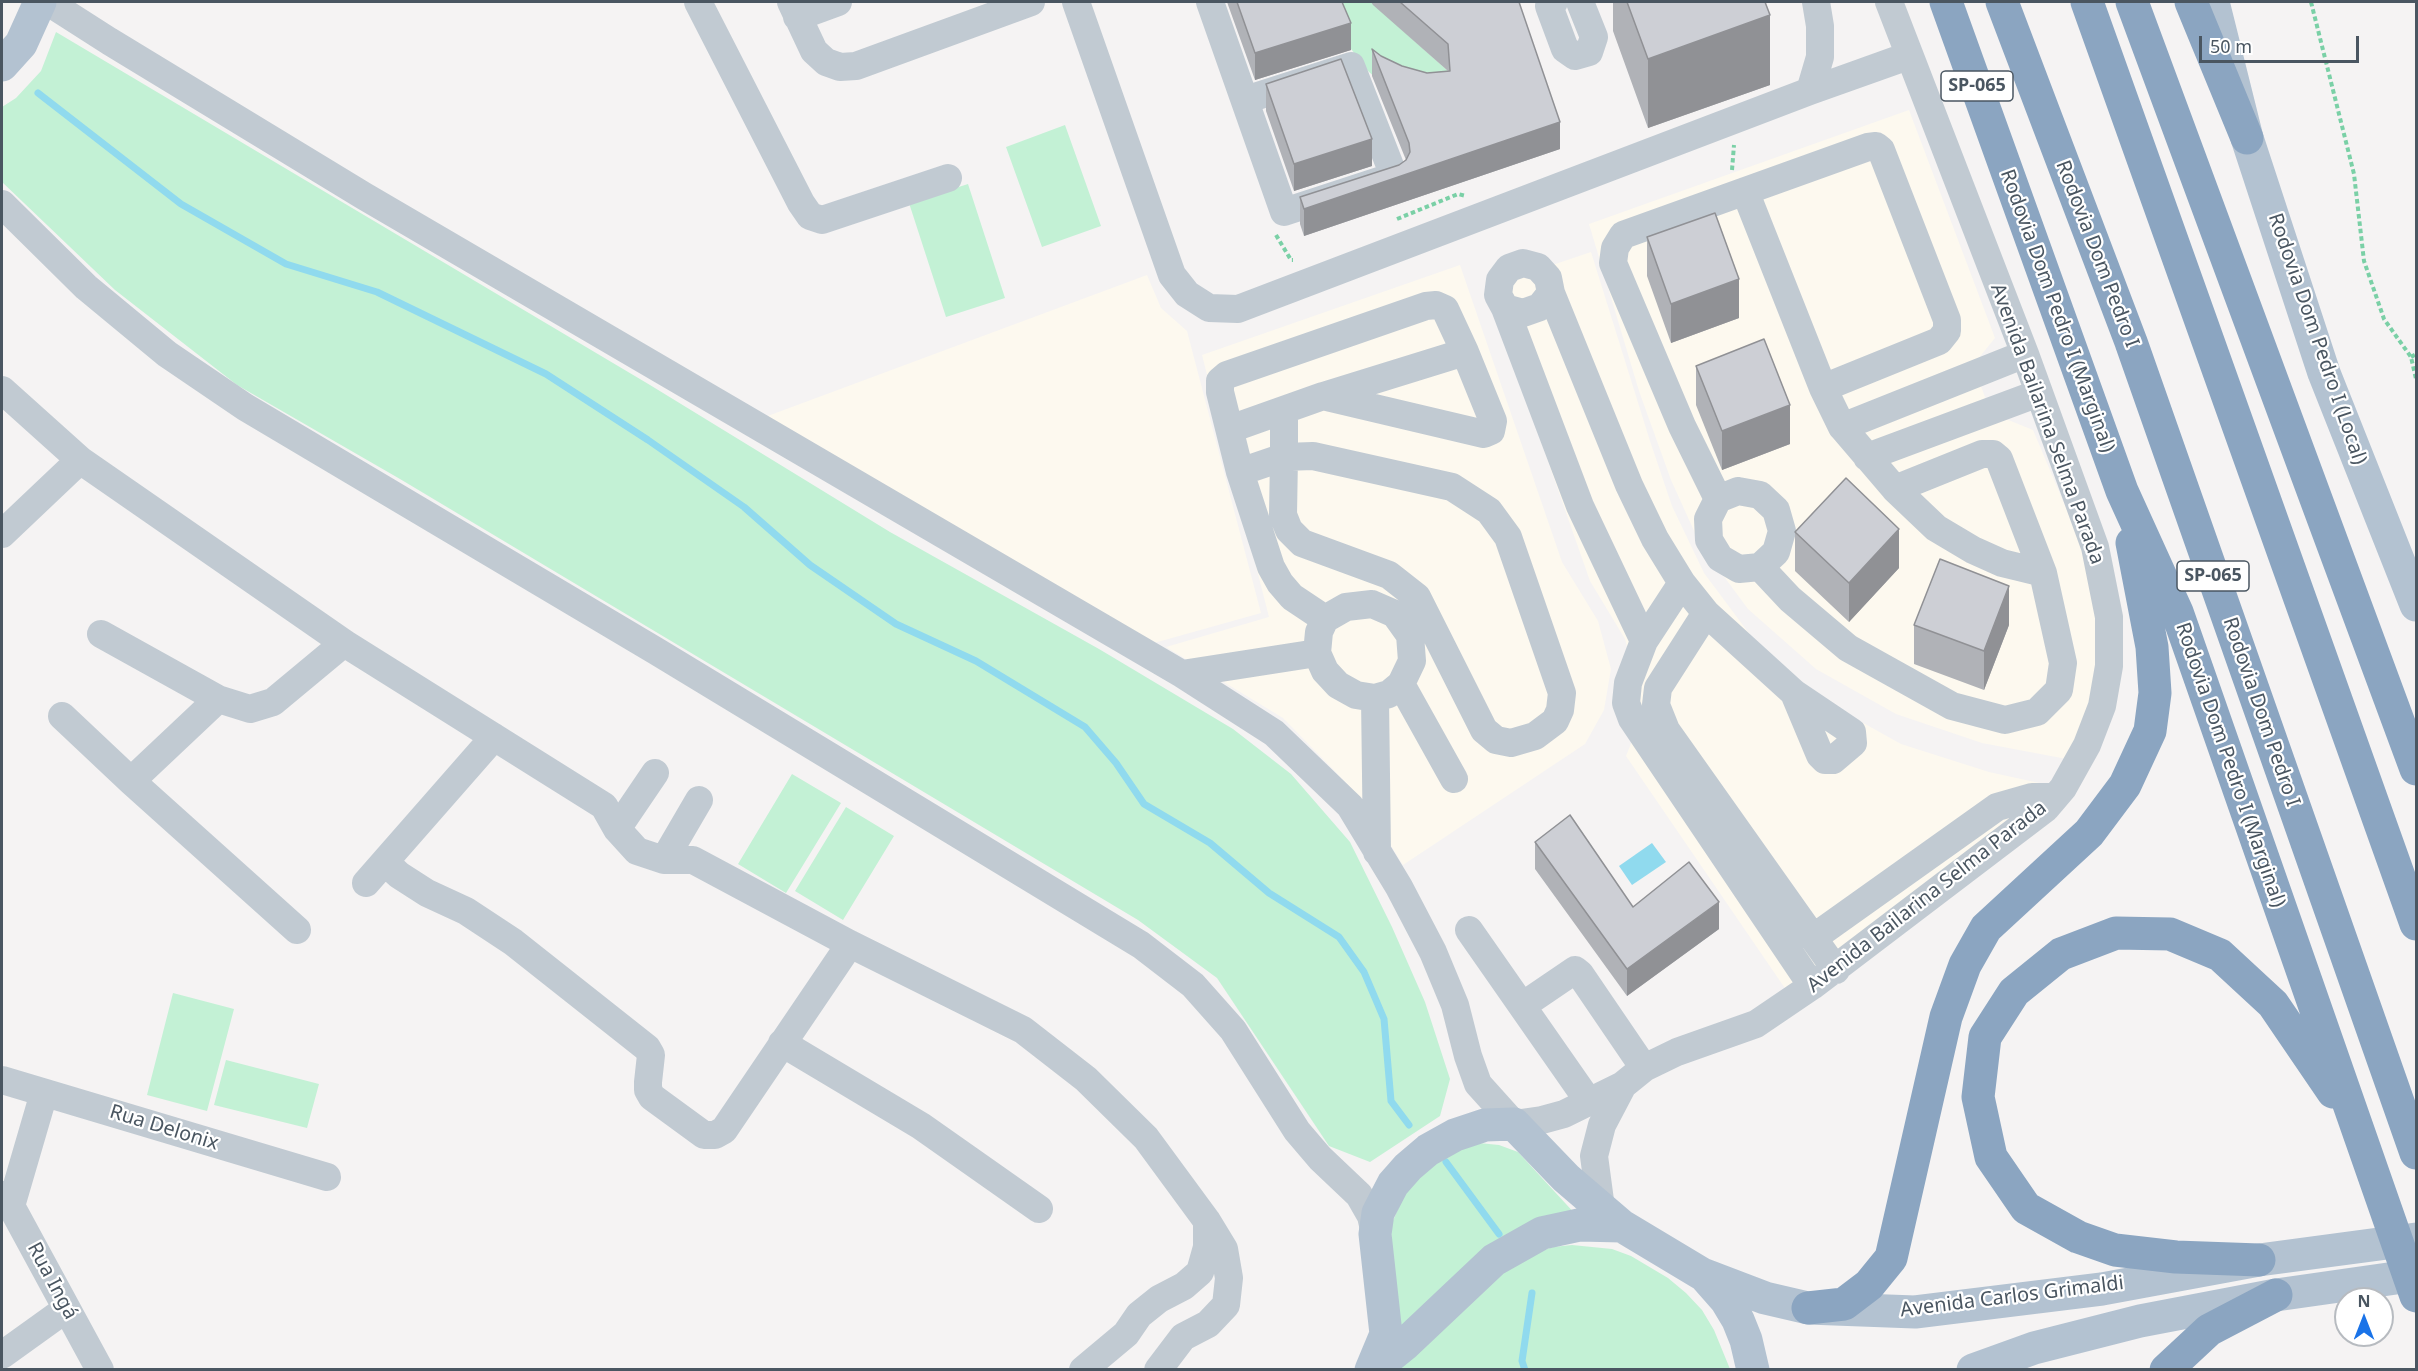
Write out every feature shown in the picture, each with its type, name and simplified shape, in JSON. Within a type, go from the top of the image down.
[{"type":"highway","name":"Rodovia Dom Pedro I (Marginal)","points":[[1946,2],[2121,491],[2177,612],[2416,1296]]},
{"type":"highway","name":"Rodovia Dom Pedro I","points":[[2002,2],[2135,354],[2416,1153]]},
{"type":"highway","points":[[2087,2],[2416,924]]},
{"type":"highway","points":[[2132,2],[2416,769]]},
{"type":"highway","points":[[2191,2],[2247,138]]},
{"type":"highway","points":[[1808,1308],[1844,1304],[1869,1285],[1892,1258],[1943,1028],[1965,965],[1986,928],[2089,833],[2125,785],[2150,731],[2155,693],[2152,647],[2121,491]]},
{"type":"highway","points":[[2259,1260],[2176,1257],[2115,1250],[2078,1237],[2026,1208],[1991,1157],[1978,1097],[1985,1038],[2014,992],[2061,954],[2116,933],[2170,934],[2220,956],[2273,1004],[2358,1130]]},
{"type":"highway","points":[[2166,1370],[2209,1330],[2276,1295]]},
{"type":"main road","points":[[2,65],[21,44],[40,2]]},
{"type":"main road","name":"Rodovia Dom Pedro I (Local)","points":[[2213,2],[2247,138],[2324,373],[2416,605]]},
{"type":"main road","points":[[1372,1370],[1386,1334],[1375,1234],[1378,1213],[1393,1184],[1428,1150],[1455,1135],[1485,1125],[1514,1124]]},
{"type":"main road","name":"Avenida Carlos Grimaldi","points":[[1514,1124],[1566,1178],[1611,1217],[1702,1274],[1765,1298],[1808,1308],[1915,1312],[2102,1289],[2259,1260],[2416,1239]]},
{"type":"main road","points":[[1372,1370],[1404,1345],[1494,1260],[1542,1233],[1611,1217]]},
{"type":"main road","points":[[1702,1274],[1726,1300],[1738,1320],[1746,1340],[1753,1370]]},
{"type":"main road","name":"Avenida Carlos Grimaldi","points":[[1973,1370],[2034,1348],[2140,1321],[2276,1295],[2416,1275]]},
{"type":"street","points":[[48,2],[119,48],[374,202],[1182,674],[1274,733],[1350,806],[1433,952],[1455,1005],[1478,1084],[1514,1124]]},
{"type":"street","points":[[698,2],[801,203],[810,216],[822,220],[948,178]]},
{"type":"street","points":[[838,2],[794,9],[814,51],[826,62],[840,67],[856,66],[1031,2]]},
{"type":"street","points":[[1076,2],[1172,274],[1187,294],[1209,308],[1238,309],[1810,91],[1908,56]]},
{"type":"street","points":[[1210,2],[1245,100],[1278,219],[1394,176],[1351,66],[1245,100]]},
{"type":"street","points":[[1554,2],[1549,6],[1564,49],[1575,56],[1589,52],[1594,37],[1580,2]]},
{"type":"street","points":[[1810,91],[1820,57],[1820,26],[1816,2]]},
{"type":"street","name":"Avenida Bailarina Selma Parada","points":[[1514,1124],[1564,1114],[1677,1052],[1756,1024],[1836,970],[2032,819],[2063,788],[2087,745],[2102,706],[2109,666],[2109,617],[2095,547],[2025,354],[1889,2]]},
{"type":"street","points":[[1718,499],[1682,426],[1613,263],[1615,248],[1623,235],[1876,146],[1881,150],[1947,320],[1947,331],[1939,340],[1823,388]]},
{"type":"street","points":[[1738,193],[1842,427],[1895,489],[1936,528],[1973,550],[2001,563],[2043,573]]},
{"type":"street","points":[[2,204],[95,295],[167,354],[245,407],[656,651],[1141,945],[1193,985],[1233,1030],[1297,1131],[1320,1158],[1359,1195],[1371,1216],[1375,1234]]},
{"type":"street","points":[[1644,641],[1580,506],[1505,308],[1498,295],[1500,280],[1509,268],[1523,264],[1538,267],[1548,278],[1551,293],[1629,485],[1655,539],[1682,583],[1706,613],[1794,693]]},
{"type":"street","points":[[1505,308],[1523,313],[1540,307],[1551,293]]},
{"type":"street","points":[[1323,396],[1484,434],[1491,431],[1493,421],[1445,309],[1436,305],[1426,306],[1227,375],[1221,381],[1220,392],[1240,472],[1271,567],[1280,583],[1292,597],[1325,620]]},
{"type":"street","points":[[1230,429],[1323,396],[1465,352]]},
{"type":"street","points":[[1842,427],[2025,354]]},
{"type":"street","points":[[2,390],[80,460],[344,643],[604,806],[617,829],[637,851],[664,860],[693,860],[850,944],[1023,1030],[1086,1079],[1146,1138],[1207,1221],[1224,1249],[1229,1278],[1226,1305],[1208,1324],[1183,1337],[1158,1370]]},
{"type":"street","points":[[1867,457],[2038,393]]},
{"type":"street","points":[[1240,472],[1284,457],[1313,456],[1452,487],[1489,511],[1508,537],[1562,693],[1560,710],[1555,722],[1535,736],[1511,743],[1496,740],[1484,730],[1417,597],[1389,575],[1302,543],[1289,530],[1283,515],[1284,457],[1284,410]]},
{"type":"street","points":[[1760,567],[1790,600],[1848,648],[1952,706],[2006,720],[2037,712],[2059,690],[2063,663],[2043,573],[1999,459],[1993,454],[1982,454],[1895,489]]},
{"type":"street","points":[[2,534],[80,460]]},
{"type":"street","points":[[1738,491],[1760,495],[1776,510],[1782,531],[1776,552],[1760,567],[1739,569],[1720,558],[1709,540],[1708,519],[1718,499],[1738,491]]},
{"type":"street","points":[[1682,583],[1644,641],[1628,683],[1626,703],[1632,719],[1812,987]]},
{"type":"street","points":[[1372,604],[1395,614],[1410,635],[1412,661],[1401,684],[1389,694],[1375,698],[1356,695],[1338,685],[1325,671],[1317,653],[1319,632],[1325,620],[1346,607],[1372,604]]},
{"type":"street","points":[[1706,613],[1658,688],[1656,705],[1666,730],[1836,970]]},
{"type":"street","points":[[101,634],[218,699],[250,709],[273,702],[344,643]]},
{"type":"street","points":[[1182,674],[1317,653]]},
{"type":"street","points":[[1401,684],[1454,779]]},
{"type":"street","points":[[1375,698],[1377,852]]},
{"type":"street","points":[[131,781],[218,699]]},
{"type":"street","points":[[62,717],[297,930]]},
{"type":"street","points":[[366,883],[494,737]]},
{"type":"street","points":[[617,829],[655,773]]},
{"type":"street","points":[[1814,938],[1997,807],[2032,797],[2054,797]]},
{"type":"street","points":[[664,860],[699,800]]},
{"type":"street","points":[[385,862],[427,893],[466,911],[513,942],[647,1048],[651,1055],[648,1090],[652,1097],[704,1135],[716,1135],[724,1130],[850,944]]},
{"type":"street","points":[[1469,930],[1589,1102]]},
{"type":"street","points":[[1522,1006],[1575,970],[1580,974],[1633,1077],[1602,1125],[1594,1156],[1611,1217]]},
{"type":"street","points":[[782,1043],[921,1126],[1039,1209]]},
{"type":"street","name":"Rua Delonix","points":[[2,1080],[327,1177]]},
{"type":"street","points":[[6,1200],[44,1093]]},
{"type":"street","name":"Rua Ingá","points":[[6,1200],[100,1370]]},
{"type":"street","points":[[1083,1370],[1126,1334],[1139,1315],[1159,1299],[1184,1286],[1200,1272],[1207,1247],[1207,1221]]},
{"type":"street","points":[[2,1355],[66,1309]]},
{"type":"path","points":[[2311,2],[2354,174],[2364,261],[2384,319],[2411,357],[2416,379]]},
{"type":"path","points":[[1735,120],[1738,193]]},
{"type":"path","points":[[1390,222],[1458,194],[1476,199]]},
{"type":"path","points":[[1278,219],[1291,260],[1302,258]]},
{"type":"path","points":[[2411,357],[2416,354]]},
{"type":"shaded area","points":[[1909,110],[1995,338],[1973,365],[1991,413],[2033,430],[2082,546],[2108,685],[2072,760],[1982,743],[1896,714],[1816,669],[1748,609],[1700,544],[1671,480],[1639,391],[1589,224]]},
{"type":"shaded area","points":[[1591,252],[1672,506],[1704,573],[1754,640],[1822,700],[1901,744],[1989,772],[2076,791],[1793,1000],[1626,756],[1636,731],[1640,697],[1625,639],[1590,581],[1487,287]]},
{"type":"shaded area","points":[[1460,265],[1562,562],[1598,621],[1611,669],[1604,710],[1585,744],[1403,865],[1362,799],[1283,718],[1166,647],[1269,617],[1202,355]]},
{"type":"shaded area","points":[[1147,275],[1161,308],[1187,331],[1261,613],[1154,643],[765,417]]},
{"type":"green space","points":[[1338,2],[1371,2],[1448,71],[1450,98],[1381,83],[1368,71],[1348,45]]},
{"type":"green space","points":[[56,32],[650,385],[890,532],[1099,649],[1233,729],[1291,774],[1350,842],[1392,927],[1425,1002],[1450,1079],[1440,1116],[1370,1162],[1329,1146],[1217,978],[1138,920],[400,479],[237,385],[115,290],[2,182],[2,107],[16,98],[41,71]]},
{"type":"green space","points":[[1065,125],[1101,226],[1042,247],[1006,147]]},
{"type":"green space","points":[[968,184],[1005,298],[946,317],[909,203]]},
{"type":"green space","points":[[792,774],[841,803],[786,893],[738,864]]},
{"type":"green space","points":[[846,807],[894,836],[843,920],[795,891]]},
{"type":"green space","points":[[173,993],[234,1009],[207,1111],[147,1095]]},
{"type":"green space","points":[[226,1060],[319,1084],[307,1128],[214,1105]]},
{"type":"green space","points":[[1479,1143],[1499,1145],[1518,1152],[1578,1217],[1393,1343],[1391,1225],[1408,1187],[1442,1156]]},
{"type":"green space","points":[[1572,1245],[1612,1249],[1631,1256],[1668,1278],[1702,1310],[1714,1330],[1730,1369],[1397,1370],[1517,1259],[1553,1247]]},
{"type":"water","points":[[1652,843],[1666,862],[1632,885],[1619,866]]},
{"type":"building","points":[[1237,2],[1342,2],[1351,23],[1255,53]]},
{"type":"building","points":[[1400,2],[1519,2],[1560,122],[1304,209],[1300,197],[1399,165],[1406,160],[1410,152],[1409,143],[1372,49],[1402,66],[1427,73],[1450,71],[1448,44]]},
{"type":"building","points":[[1627,2],[1765,2],[1770,15],[1648,59]]},
{"type":"building","points":[[1341,59],[1372,139],[1294,164],[1266,84]]},
{"type":"building","points":[[1715,213],[1739,279],[1671,304],[1647,237]]},
{"type":"building","points":[[1764,339],[1790,405],[1722,431],[1696,366]]},
{"type":"building","points":[[1846,478],[1899,529],[1849,583],[1795,532]]},
{"type":"building","points":[[1940,559],[2009,586],[1984,651],[1914,625]]},
{"type":"building","points":[[1570,815],[1633,907],[1689,862],[1719,902],[1627,969],[1535,842]]},
{"type":"waterway","points":[[38,93],[181,204],[286,264],[377,292],[546,374],[648,440],[744,507],[810,565],[896,624],[976,661],[1085,727],[1116,763],[1144,804],[1210,843],[1269,893],[1339,937],[1364,972],[1384,1019],[1391,1101],[1409,1125]]},
{"type":"waterway","points":[[1446,1162],[1499,1234]]},
{"type":"waterway","points":[[1525,1370],[1522,1361],[1532,1293]]}]
